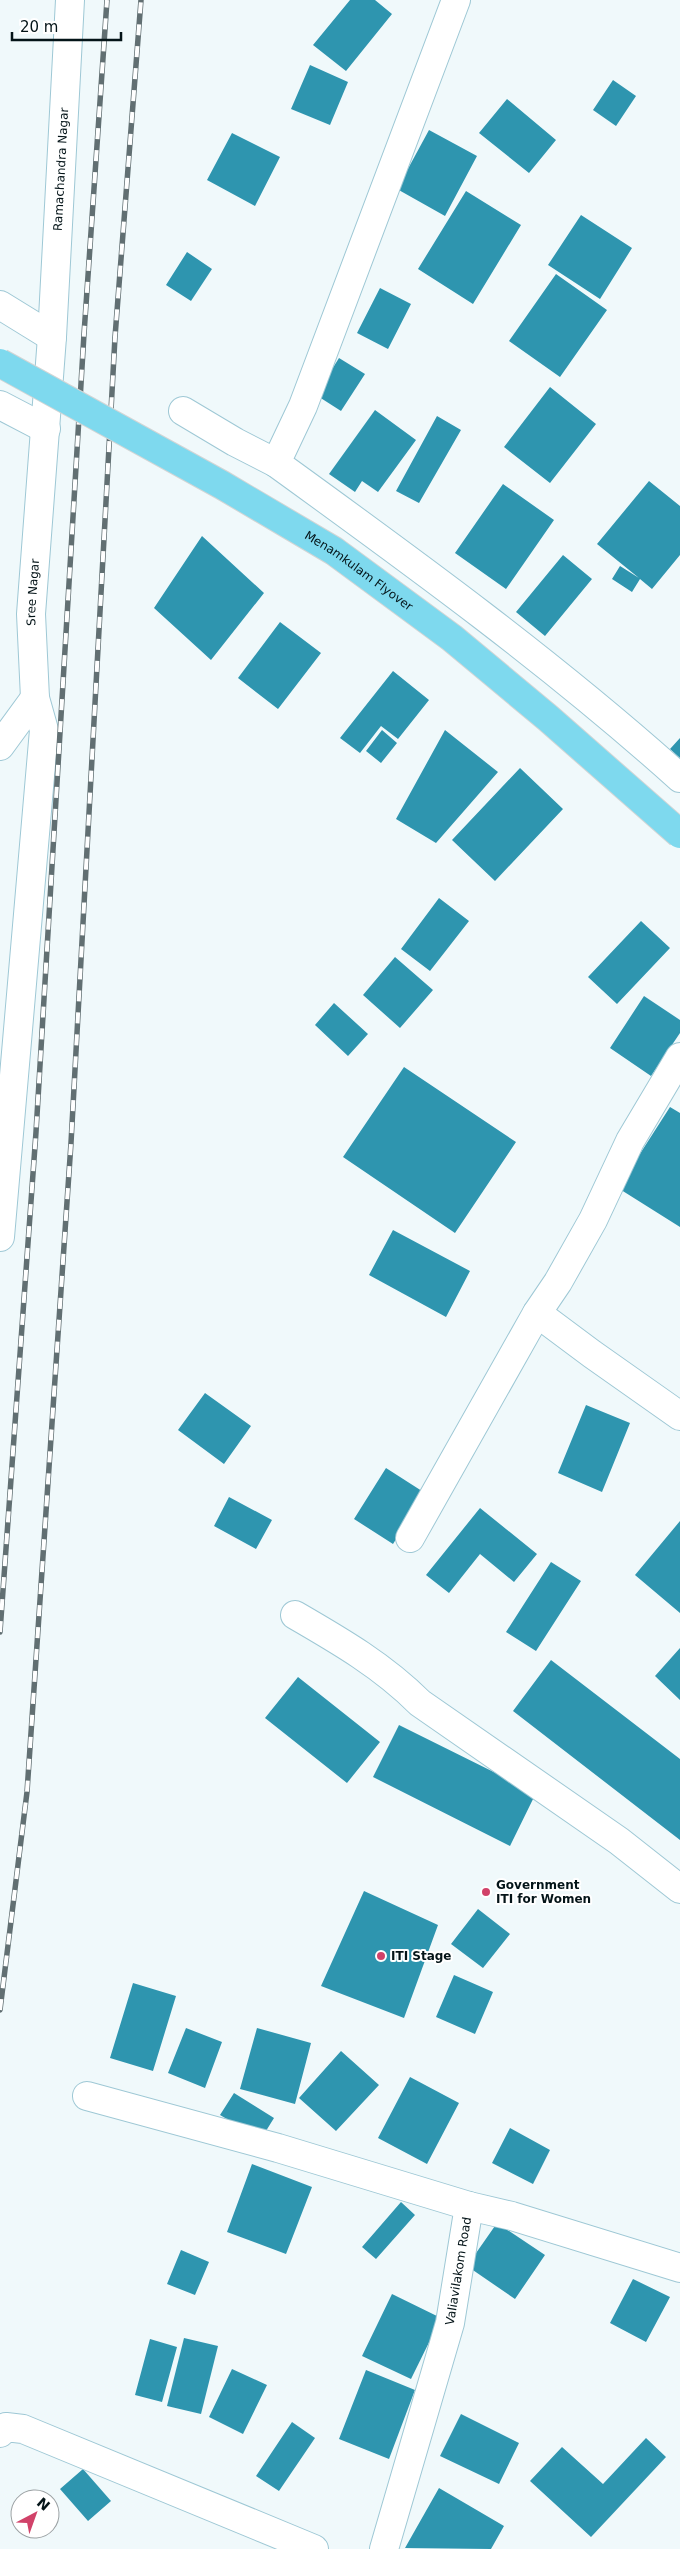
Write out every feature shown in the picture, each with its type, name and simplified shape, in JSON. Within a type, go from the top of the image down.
[{"type":"main road","name":"Menamkulam Flyover","points":[[0,363],[222,485],[334,551],[452,638],[548,718],[680,834]]},
{"type":"street","name":"Ramachandra Nagar","points":[[46,429],[70,0]]},
{"type":"street","points":[[276,463],[303,406],[456,0]]},
{"type":"street","points":[[0,305],[52,337]]},
{"type":"street","points":[[0,405],[46,429]]},
{"type":"street","points":[[183,411],[235,442],[276,463],[437,580],[633,736],[680,778]]},
{"type":"street","name":"Sree Nagar","points":[[0,1237],[44,738],[44,730],[35,698],[31,614],[46,429]]},
{"type":"street","points":[[0,746],[35,698]]},
{"type":"street","points":[[410,1538],[537,1312],[558,1282],[589,1228],[630,1141],[680,1057]]},
{"type":"street","points":[[537,1312],[592,1354],[680,1416]]},
{"type":"street","points":[[295,1615],[389,1674],[420,1703],[619,1842],[680,1889]]},
{"type":"street","points":[[87,2096],[278,2148],[469,2206]]},
{"type":"street","name":"Valiavilakom Road","points":[[384,2549],[450,2323],[469,2206],[512,2216],[680,2268]]},
{"type":"street","points":[[0,2433],[6,2426],[23,2429],[314,2549]]},
{"type":"building","points":[[350,0],[375,0],[392,14],[346,71],[313,45]]},
{"type":"building","points":[[310,65],[348,82],[330,125],[291,109]]},
{"type":"building","points":[[613,80],[636,96],[616,126],[593,110]]},
{"type":"building","points":[[507,99],[556,140],[529,173],[479,133]]},
{"type":"building","points":[[429,130],[477,156],[445,216],[397,189]]},
{"type":"building","points":[[232,133],[280,157],[255,206],[207,180]]},
{"type":"building","points":[[466,191],[521,225],[473,304],[418,269]]},
{"type":"building","points":[[581,215],[632,248],[600,299],[548,265]]},
{"type":"building","points":[[187,252],[212,269],[191,301],[166,285]]},
{"type":"building","points":[[556,274],[607,310],[560,377],[509,341]]},
{"type":"building","points":[[380,288],[411,304],[388,349],[357,333]]},
{"type":"building","points":[[339,358],[365,374],[341,411],[316,395]]},
{"type":"building","points":[[550,387],[596,424],[550,483],[504,447]]},
{"type":"building","points":[[375,410],[416,440],[378,492],[362,481],[355,492],[329,474]]},
{"type":"building","points":[[437,416],[461,430],[419,503],[396,491]]},
{"type":"building","points":[[649,481],[680,506],[680,555],[652,589],[640,579],[632,592],[612,579],[620,566],[639,578],[597,544]]},
{"type":"building","points":[[503,484],[554,520],[506,589],[455,553]]},
{"type":"building","points":[[202,536],[264,593],[211,660],[154,608]]},
{"type":"building","points":[[563,555],[592,579],[545,636],[516,612]]},
{"type":"building","points":[[280,622],[321,653],[278,709],[238,678]]},
{"type":"building","points":[[393,671],[429,700],[398,739],[381,726],[360,753],[340,738]]},
{"type":"building","points":[[382,730],[397,743],[381,763],[366,751]]},
{"type":"building","points":[[445,730],[498,772],[436,843],[396,819]]},
{"type":"building","points":[[680,738],[680,758],[670,749]]},
{"type":"building","points":[[520,768],[563,809],[495,881],[452,840]]},
{"type":"building","points":[[439,898],[469,921],[430,971],[401,949]]},
{"type":"building","points":[[641,921],[670,948],[617,1004],[588,977]]},
{"type":"building","points":[[395,957],[433,990],[400,1028],[363,995]]},
{"type":"building","points":[[644,996],[680,1020],[680,1033],[651,1076],[610,1048]]},
{"type":"building","points":[[334,1003],[368,1034],[348,1056],[315,1025]]},
{"type":"building","points":[[404,1067],[516,1142],[455,1233],[343,1157]]},
{"type":"building","points":[[670,1107],[680,1113],[680,1227],[618,1188]]},
{"type":"building","points":[[393,1230],[470,1271],[446,1317],[369,1275]]},
{"type":"building","points":[[205,1393],[251,1426],[224,1464],[178,1430]]},
{"type":"building","points":[[586,1405],[630,1423],[602,1492],[558,1473]]},
{"type":"building","points":[[386,1468],[425,1493],[393,1544],[354,1519]]},
{"type":"building","points":[[229,1497],[272,1520],[256,1549],[214,1526]]},
{"type":"building","points":[[480,1508],[537,1554],[514,1582],[480,1554],[449,1593],[426,1575]]},
{"type":"building","points":[[680,1521],[680,1613],[635,1575]]},
{"type":"building","points":[[551,1562],[581,1581],[536,1651],[506,1632]]},
{"type":"building","points":[[680,1648],[680,1700],[655,1676]]},
{"type":"building","points":[[551,1660],[680,1759],[680,1840],[513,1711]]},
{"type":"building","points":[[298,1677],[380,1742],[347,1783],[265,1718]]},
{"type":"building","points":[[399,1725],[536,1793],[510,1846],[373,1777]]},
{"type":"building","name":"ITI Stage","points":[[364,1891],[438,1925],[404,2018],[321,1986]]},
{"type":"building","points":[[478,1909],[510,1934],[483,1968],[451,1944]]},
{"type":"building","points":[[454,1975],[493,1992],[475,2034],[436,2017]]},
{"type":"building","points":[[133,1983],[176,1996],[153,2071],[110,2058]]},
{"type":"building","points":[[186,2028],[222,2042],[205,2088],[168,2073]]},
{"type":"building","points":[[257,2028],[311,2043],[295,2104],[240,2089]]},
{"type":"building","points":[[341,2051],[379,2085],[336,2131],[299,2098]]},
{"type":"building","points":[[410,2077],[459,2103],[427,2164],[378,2138]]},
{"type":"building","points":[[234,2093],[274,2118],[261,2139],[220,2115]]},
{"type":"building","points":[[510,2128],[550,2150],[533,2184],[492,2163]]},
{"type":"building","points":[[252,2164],[312,2187],[286,2254],[227,2232]]},
{"type":"building","points":[[401,2202],[415,2215],[376,2259],[362,2247]]},
{"type":"building","points":[[497,2223],[545,2255],[515,2299],[467,2266]]},
{"type":"building","points":[[181,2250],[209,2262],[195,2295],[167,2284]]},
{"type":"building","points":[[633,2279],[670,2297],[646,2342],[610,2323]]},
{"type":"building","points":[[392,2294],[441,2318],[411,2379],[362,2356]]},
{"type":"building","points":[[184,2338],[218,2346],[201,2414],[167,2406]]},
{"type":"building","points":[[150,2339],[177,2347],[162,2402],[135,2395]]},
{"type":"building","points":[[232,2369],[267,2385],[243,2434],[209,2417]]},
{"type":"building","points":[[366,2370],[415,2390],[389,2459],[339,2439]]},
{"type":"building","points":[[461,2414],[519,2443],[499,2484],[440,2456]]},
{"type":"building","points":[[292,2422],[315,2438],[279,2491],[256,2476]]},
{"type":"building","points":[[646,2438],[666,2457],[591,2537],[530,2481],[562,2447],[603,2484]]},
{"type":"building","points":[[83,2469],[111,2501],[88,2521],[60,2489]]},
{"type":"building","points":[[439,2488],[504,2526],[491,2549],[405,2548]]},
{"type":"railway","points":[[0,1632],[36,1132],[84,334],[107,0]]},
{"type":"railway","points":[[0,2010],[27,1792],[71,1143],[115,337],[141,0]]},
{"type":"place","name":"Government ITI for Women","points":[[486,1892]]},
{"type":"place","name":"ITI Stage","points":[[381,1956]]}]
